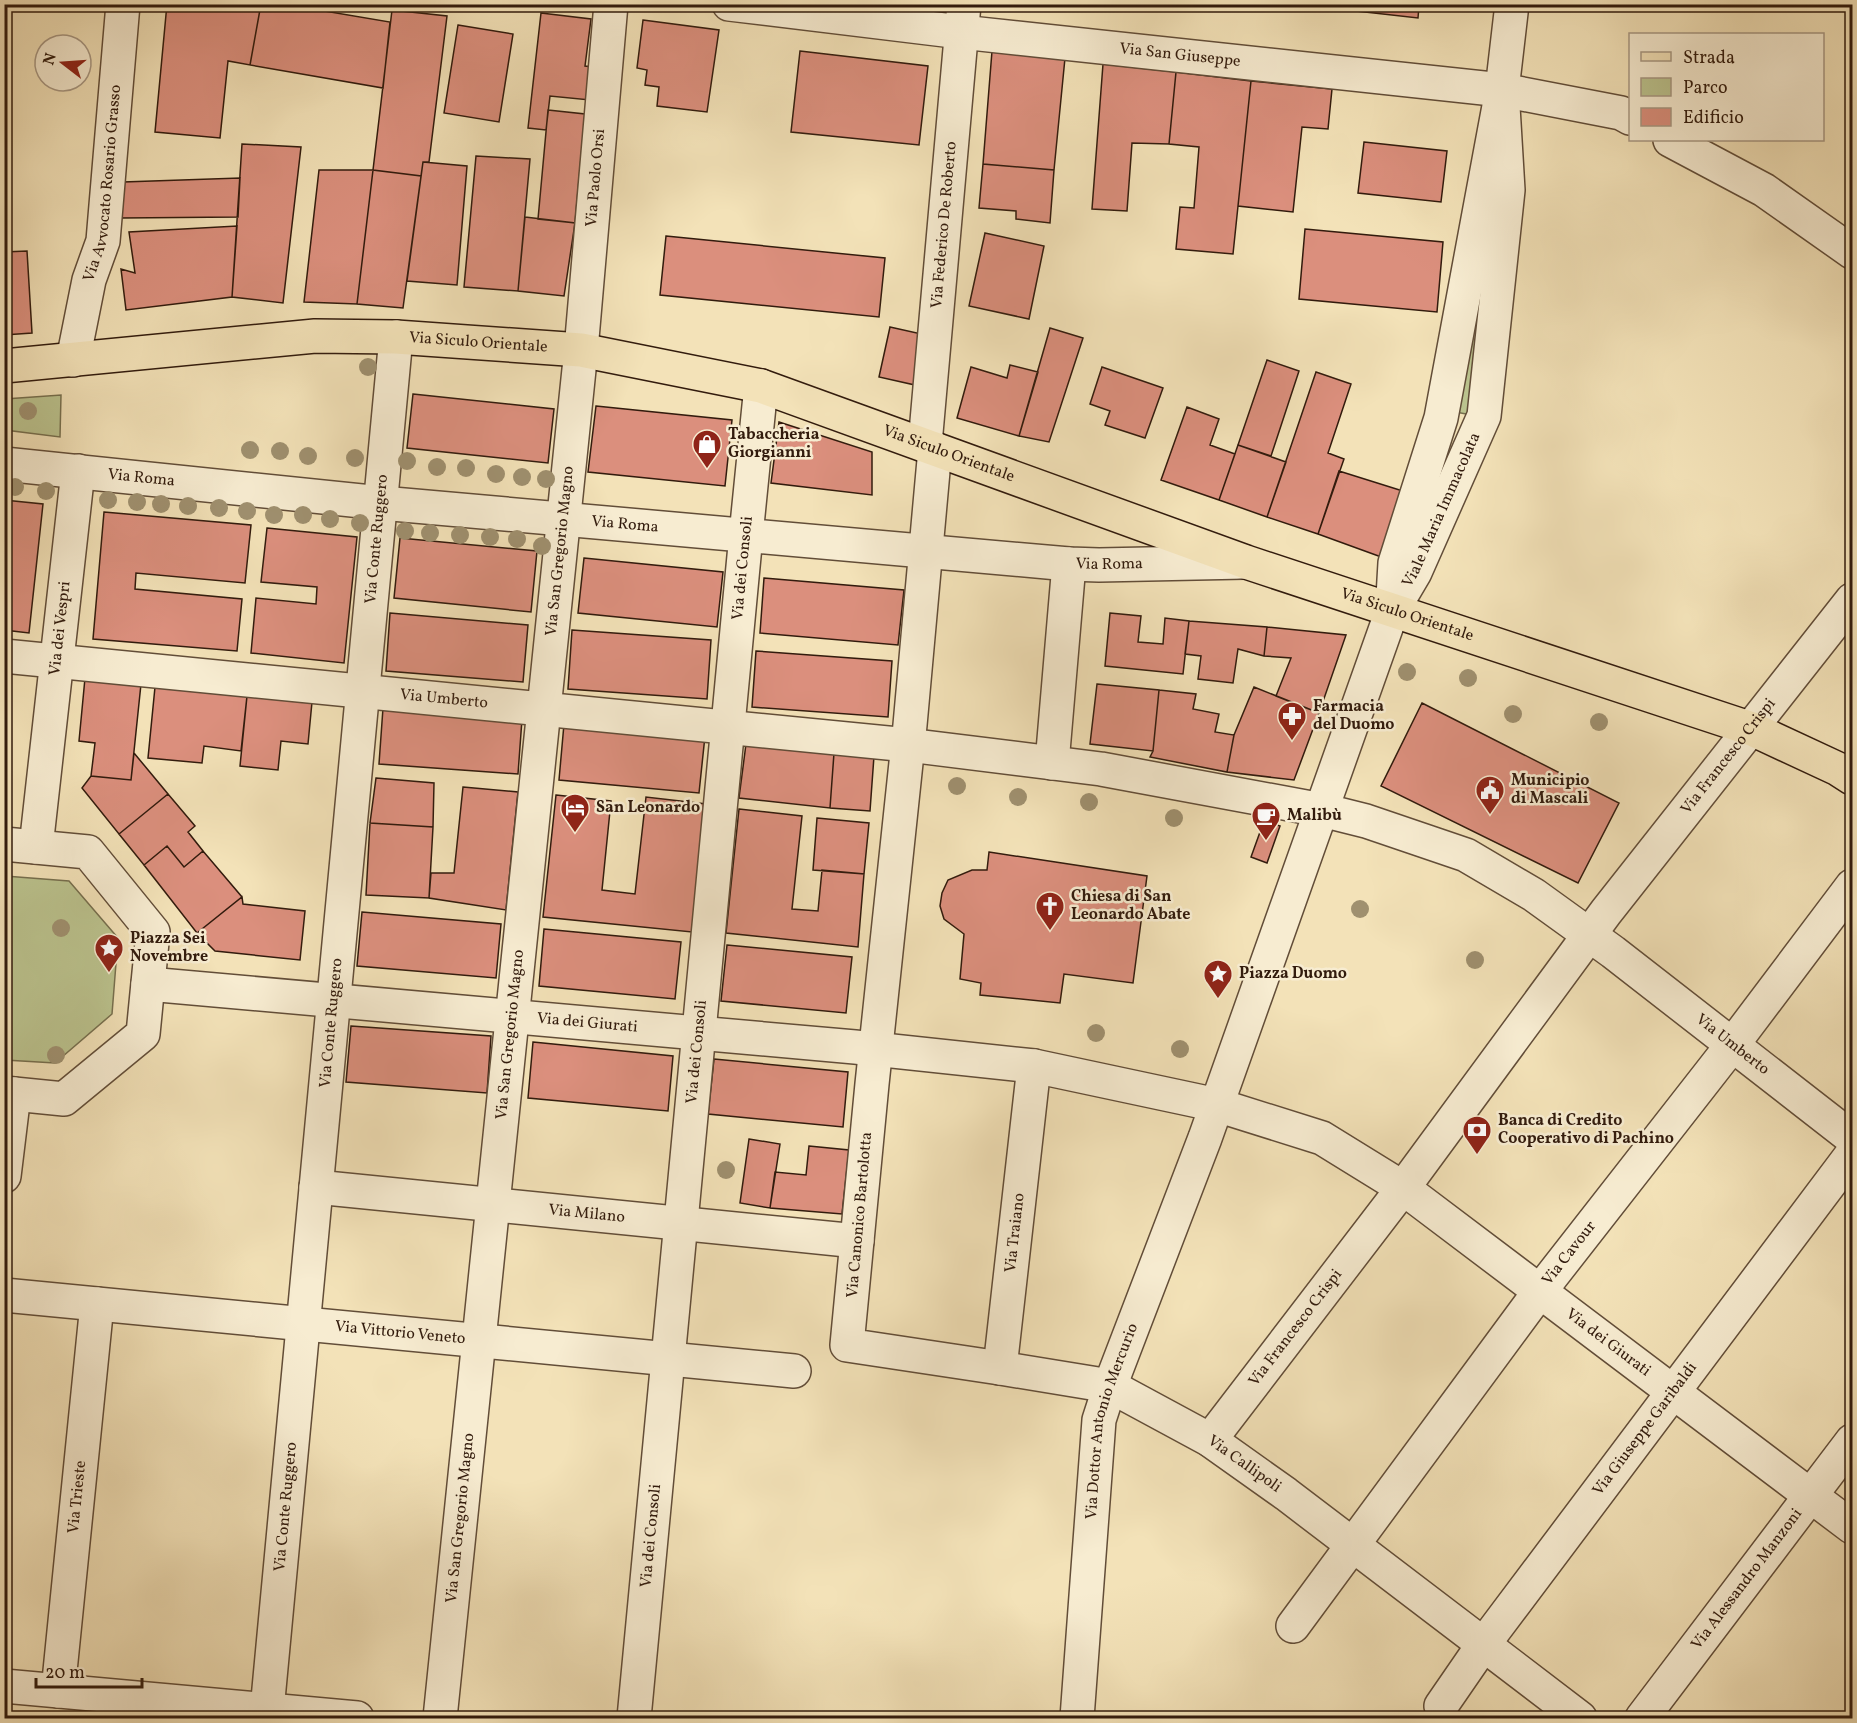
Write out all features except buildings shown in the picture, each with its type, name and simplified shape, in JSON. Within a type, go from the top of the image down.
[{"type":"main road","name":"Via Siculo Orientale","points":[[4,366],[315,336],[396,337],[581,350],[761,386],[1246,562],[1752,729],[1838,769],[1852,778]]},
{"type":"street","name":"Via Avvocato Rosario Grasso","points":[[73,360],[89,280],[102,241],[123,4]]},
{"type":"street","name":"Via Paolo Orsi","points":[[581,350],[611,4]]},
{"type":"street","name":"Via San Giuseppe","points":[[729,4],[962,18],[1502,90],[1621,113],[1629,117]]},
{"type":"street","name":"Viale Maria Immacolata","points":[[1392,611],[1415,572],[1484,416],[1508,190],[1502,90],[1512,4]]},
{"type":"street","name":"Via Federico De Roberto","points":[[926,550],[930,447],[962,18]]},
{"type":"street","points":[[1672,141],[1764,190],[1852,252]]},
{"type":"street","name":"Via Conte Ruggero","points":[[267,1710],[396,337]]},
{"type":"street","name":"Via San Gregorio Magno","points":[[440,1719],[581,350]]},
{"type":"street","name":"Via dei Consoli","points":[[634,1719],[761,386]]},
{"type":"street","name":"Via Roma","points":[[4,464],[381,503],[1069,564],[1246,562]]},
{"type":"street","name":"Via dei Vespri","points":[[36,847],[78,471]]},
{"type":"street","points":[[901,737],[926,550]]},
{"type":"street","points":[[1053,751],[1069,564]]},
{"type":"street","name":"Via Francesco Crispi","points":[[1210,1440],[1382,1216],[1412,1196],[1752,729],[1852,600]]},
{"type":"street","points":[[1326,797],[1392,611]]},
{"type":"street","name":"Via Umberto","points":[[4,656],[729,726],[901,737],[1053,751],[1101,769],[1326,797],[1366,821],[1466,855],[1603,933],[1733,1044],[1852,1138]]},
{"type":"street","name":"Via Canonico Bartolotta","points":[[847,1345],[872,1084],[865,1048],[901,737]]},
{"type":"street","name":"Via Dottor Antonio Mercurio","points":[[1077,1719],[1099,1420],[1205,1138],[1326,797]]},
{"type":"street","points":[[4,844],[88,852],[153,932],[143,1034],[64,1099],[9,1093],[5,1167]]},
{"type":"street","name":"Via Cavour","points":[[1293,1626],[1540,1291],[1733,1044],[1852,886]]},
{"type":"street","name":"Via dei Giurati","points":[[148,984],[865,1048],[1034,1066],[1217,1105],[1322,1138],[1412,1196],[1852,1527]]},
{"type":"street","name":"Via Traiano","points":[[1000,1368],[1034,1066]]},
{"type":"street","name":"Via Giuseppe Garibaldi","points":[[1441,1706],[1484,1645],[1852,1154]]},
{"type":"street","name":"Via Milano","points":[[316,1187],[857,1242]]},
{"type":"street","name":"Via Vittorio Veneto","points":[[4,1295],[794,1371]]},
{"type":"street","name":"Via Trieste","points":[[58,1691],[97,1304]]},
{"type":"street","name":"Via Callipoli","points":[[847,1345],[1110,1386],[1210,1440],[1580,1719]]},
{"type":"street","name":"Via Alessandro Manzoni","points":[[1642,1719],[1852,1441]]},
{"type":"street","points":[[4,1686],[357,1719]]},
{"type":"green space","points":[[1487,223],[1472,415],[1455,412]]},
{"type":"green space","points":[[61,395],[60,437],[5,430],[5,399]]},
{"type":"green space","points":[[5,876],[69,881],[118,938],[112,1014],[55,1063],[5,1060]]},
{"type":"place","name":"Tabaccheria Giorgianni","points":[[707,470]]},
{"type":"place","name":"Farmacia del Duomo","points":[[1292,742]]},
{"type":"place","name":"Municipio di Mascali","points":[[1490,816]]},
{"type":"place","name":"San Leonardo","points":[[575,834]]},
{"type":"place","name":"Malibù","points":[[1266,842]]},
{"type":"place","name":"Chiesa di San Leonardo Abate","points":[[1050,932]]},
{"type":"place","name":"Piazza Sei Novembre","points":[[109,974]]},
{"type":"place","name":"Piazza Duomo","points":[[1218,1000]]},
{"type":"place","name":"Banca di Credito Cooperativo di Pachino","points":[[1477,1156]]}]
